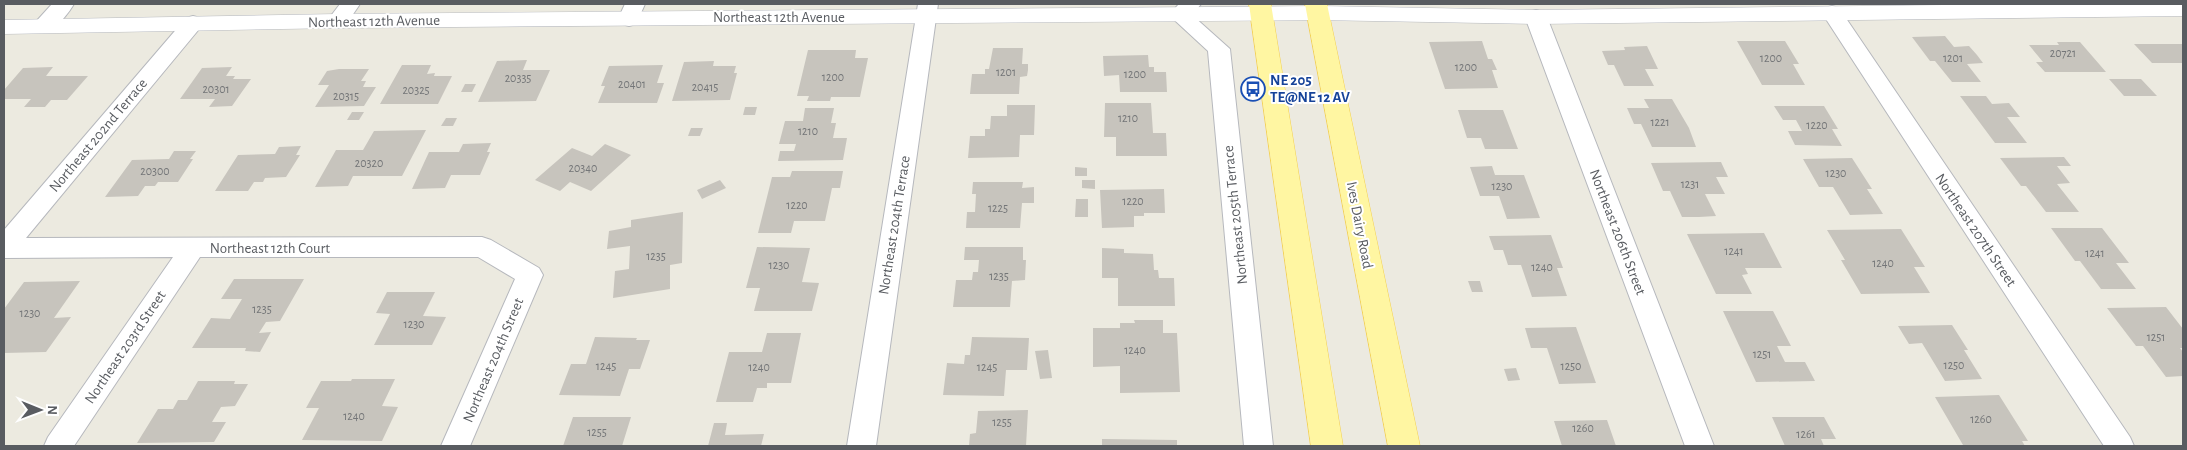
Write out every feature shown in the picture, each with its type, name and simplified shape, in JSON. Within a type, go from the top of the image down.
[{"type":"main road","name":"Ives Dairy Road","points":[[1317,8],[1404,446]]},
{"type":"main road","points":[[1261,9],[1327,446]]},
{"type":"street","points":[[43,26],[64,4]]},
{"type":"street","name":"Northeast 12th Avenue","points":[[4,27],[193,23],[344,12],[1317,8],[1536,18],[2183,9]]},
{"type":"street","name":"Northeast 205th Terrace","points":[[1186,9],[1219,50],[1259,446]]},
{"type":"street","name":"Northeast 204th Terrace","points":[[861,446],[927,10]]},
{"type":"street","name":"Northeast 207th Street","points":[[1832,13],[2120,446]]},
{"type":"street","name":"Northeast 206th Street","points":[[1536,18],[1700,446]]},
{"type":"street","name":"Northeast 202nd Terrace","points":[[4,248],[193,23]]},
{"type":"street","name":"Northeast 12th Court","points":[[4,248],[482,247],[530,275]]},
{"type":"street","name":"Northeast 203rd Street","points":[[58,446],[192,248]]},
{"type":"street","name":"Northeast 204th Street","points":[[456,446],[530,275]]},
{"type":"building","points":[[1945,36],[1954,47],[1969,46],[1977,55],[1983,63],[1967,64],[1981,82],[1952,82],[1935,61],[1930,61],[1912,37]]},
{"type":"building","points":[[1482,41],[1488,59],[1492,59],[1497,70],[1492,70],[1498,88],[1445,89],[1429,42]]},
{"type":"building","points":[[1737,41],[1785,41],[1799,64],[1793,64],[1805,85],[1762,85]]},
{"type":"building","points":[[2057,42],[2080,42],[2106,72],[2045,72],[2036,62],[2043,62],[2029,45],[2059,45]]},
{"type":"building","points":[[2134,44],[2183,44],[2183,63],[2152,63]]},
{"type":"building","points":[[1647,46],[1658,69],[1645,69],[1654,86],[1624,86],[1614,65],[1608,65],[1602,51],[1625,50],[1624,47]]},
{"type":"building","points":[[993,48],[1023,48],[1022,64],[1028,64],[1028,70],[1027,76],[1020,77],[1019,94],[970,94],[972,74],[985,74],[985,69],[989,69]]},
{"type":"building","points":[[808,50],[856,50],[855,58],[868,58],[860,97],[831,97],[830,101],[807,101],[809,96],[797,96]]},
{"type":"building","points":[[1148,55],[1149,67],[1154,67],[1154,72],[1166,72],[1167,92],[1120,92],[1119,75],[1104,76],[1103,56]]},
{"type":"building","points":[[527,60],[523,70],[550,70],[536,101],[478,102],[497,61]]},
{"type":"building","points":[[714,61],[713,66],[736,66],[734,73],[737,73],[730,100],[672,101],[684,62]]},
{"type":"building","points":[[402,65],[431,65],[427,74],[435,73],[434,76],[452,76],[438,104],[380,104]]},
{"type":"building","points":[[663,65],[657,83],[664,83],[657,103],[598,103],[605,86],[601,86],[609,66]]},
{"type":"building","points":[[53,67],[46,76],[88,76],[67,100],[51,100],[45,107],[24,107],[31,99],[4,99],[4,90],[23,68]]},
{"type":"building","points":[[232,67],[226,76],[235,76],[233,79],[251,79],[232,106],[209,107],[215,99],[180,99],[202,68]]},
{"type":"building","points":[[369,69],[361,81],[366,81],[363,87],[376,87],[364,106],[315,107],[329,85],[318,85],[327,71]]},
{"type":"building","points":[[2109,79],[2141,79],[2157,96],[2124,96]]},
{"type":"building","points":[[465,84],[476,84],[472,92],[461,92]]},
{"type":"building","points":[[1960,96],[1986,96],[1992,104],[2009,103],[2020,117],[2007,117],[2027,143],[1995,143]]},
{"type":"building","points":[[1644,99],[1672,99],[1689,128],[1696,147],[1652,147],[1641,124],[1634,124],[1627,108],[1649,108]]},
{"type":"building","points":[[1105,103],[1151,103],[1153,133],[1166,133],[1167,156],[1116,156],[1116,137],[1104,137]]},
{"type":"building","points":[[1007,105],[1035,105],[1034,135],[1020,135],[1019,157],[968,158],[970,136],[985,136],[985,129],[990,129],[991,116],[1007,116]]},
{"type":"building","points":[[1774,106],[1824,106],[1838,129],[1832,129],[1842,146],[1795,145],[1788,131],[1802,131],[1796,120],[1783,120]]},
{"type":"building","points":[[745,107],[757,107],[755,115],[743,115]]},
{"type":"building","points":[[805,108],[834,108],[831,123],[836,123],[833,138],[847,138],[843,160],[778,161],[780,151],[794,151],[796,144],[779,144],[785,121],[803,121]]},
{"type":"building","points":[[1458,110],[1503,110],[1518,149],[1485,149],[1481,138],[1467,138]]},
{"type":"building","points":[[352,112],[364,112],[359,120],[347,120]]},
{"type":"building","points":[[446,118],[457,118],[453,126],[441,126]]},
{"type":"building","points":[[691,128],[703,128],[700,136],[688,136]]},
{"type":"building","points":[[426,130],[402,176],[353,176],[348,186],[315,187],[336,150],[363,150],[374,131]]},
{"type":"building","points":[[491,143],[487,152],[490,152],[480,175],[451,175],[445,188],[412,189],[429,152],[459,152],[463,144]]},
{"type":"building","points":[[605,144],[631,155],[591,191],[570,182],[560,191],[535,180],[572,148],[592,156]]},
{"type":"building","points":[[301,146],[296,155],[300,155],[286,177],[265,178],[263,182],[254,182],[248,191],[215,191],[238,155],[275,154],[279,147]]},
{"type":"building","points":[[174,151],[196,151],[178,182],[158,182],[155,186],[145,186],[138,196],[105,197],[132,160],[169,159]]},
{"type":"building","points":[[2064,157],[2071,166],[2057,166],[2070,183],[2057,184],[2079,212],[2046,212],[2026,186],[2021,186],[2000,158]]},
{"type":"building","points":[[1852,158],[1872,189],[1867,189],[1883,214],[1850,215],[1833,187],[1819,187],[1803,159]]},
{"type":"building","points":[[1721,162],[1728,177],[1716,177],[1725,194],[1705,194],[1716,216],[1699,217],[1682,217],[1670,191],[1663,191],[1651,163]]},
{"type":"building","points":[[1492,166],[1495,175],[1524,175],[1540,218],[1507,219],[1499,196],[1480,196],[1470,167]]},
{"type":"building","points":[[1075,167],[1087,168],[1087,176],[1075,176]]},
{"type":"building","points":[[792,171],[843,171],[840,188],[832,188],[825,221],[794,221],[791,233],[758,233],[772,177],[790,177]]},
{"type":"building","points":[[720,180],[726,188],[702,199],[697,190]]},
{"type":"building","points":[[1082,180],[1095,180],[1095,189],[1082,188]]},
{"type":"building","points":[[973,182],[1023,182],[1022,188],[1034,187],[1034,203],[1022,203],[1020,228],[966,228],[967,212],[975,212],[976,194],[972,194]]},
{"type":"building","points":[[1164,189],[1165,213],[1144,213],[1144,216],[1134,216],[1134,227],[1102,228],[1100,190]]},
{"type":"building","points":[[1076,199],[1088,199],[1088,217],[1075,217]]},
{"type":"building","points":[[683,212],[682,263],[670,265],[670,289],[613,298],[615,271],[629,269],[630,246],[607,249],[609,231],[631,227],[631,220]]},
{"type":"building","points":[[2051,228],[2102,228],[2129,263],[2116,263],[2136,289],[2101,289],[2080,261],[2075,261]]},
{"type":"building","points":[[1901,229],[1925,267],[1914,267],[1930,293],[1861,294],[1841,260],[1845,260],[1827,230]]},
{"type":"building","points":[[1764,233],[1782,268],[1745,268],[1748,274],[1742,275],[1752,294],[1716,294],[1687,234]]},
{"type":"building","points":[[1551,235],[1563,268],[1557,268],[1567,296],[1532,297],[1521,265],[1508,265],[1503,250],[1494,250],[1489,236]]},
{"type":"building","points":[[757,247],[810,248],[802,282],[819,283],[812,311],[754,311],[760,288],[746,288]]},
{"type":"building","points":[[965,247],[1023,247],[1023,260],[1026,260],[1025,280],[1012,281],[1010,307],[953,307],[956,280],[972,280],[973,272],[978,272],[979,260],[964,260]]},
{"type":"building","points":[[1102,248],[1124,249],[1124,253],[1153,254],[1154,270],[1158,270],[1159,278],[1174,278],[1175,306],[1118,306],[1118,278],[1102,278]]},
{"type":"building","points":[[234,279],[304,279],[280,321],[266,322],[259,333],[271,332],[260,352],[245,351],[246,348],[192,348],[211,318],[230,319],[242,299],[221,299]]},
{"type":"building","points":[[80,281],[54,318],[71,317],[46,352],[4,353],[4,309],[24,282]]},
{"type":"building","points":[[1468,281],[1480,281],[1483,292],[1472,292]]},
{"type":"building","points":[[387,292],[435,292],[423,316],[446,317],[432,345],[374,345],[390,314],[376,313]]},
{"type":"building","points":[[2166,307],[2183,329],[2183,348],[2180,348],[2183,352],[2183,376],[2166,377],[2143,346],[2136,346],[2107,308]]},
{"type":"building","points":[[1723,311],[1773,311],[1791,346],[1777,346],[1785,362],[1805,362],[1815,381],[1756,382]]},
{"type":"building","points":[[1134,320],[1163,320],[1163,333],[1177,333],[1180,392],[1120,393],[1120,366],[1093,367],[1093,328],[1120,328],[1120,323],[1135,323]]},
{"type":"building","points":[[1952,325],[1968,350],[1964,350],[1982,379],[1945,381],[1922,343],[1909,344],[1898,326]]},
{"type":"building","points":[[1576,327],[1596,383],[1559,384],[1547,348],[1531,348],[1525,328]]},
{"type":"building","points":[[767,333],[801,333],[791,383],[767,383],[767,388],[757,388],[753,402],[716,402],[729,352],[762,352]]},
{"type":"building","points":[[595,337],[650,340],[640,369],[629,369],[620,396],[559,395],[571,364],[586,364]]},
{"type":"building","points":[[972,337],[1029,338],[1027,370],[1006,370],[1004,396],[943,395],[947,363],[964,364],[965,355],[970,355]]},
{"type":"building","points":[[1048,350],[1052,378],[1040,379],[1035,351]]},
{"type":"building","points":[[1516,368],[1520,380],[1508,381],[1504,369]]},
{"type":"building","points":[[352,379],[395,379],[382,406],[398,407],[382,441],[302,440],[319,408],[306,408],[321,381],[351,381]]},
{"type":"building","points":[[198,381],[235,381],[234,384],[248,384],[235,406],[221,407],[212,422],[226,422],[214,442],[137,443],[158,409],[173,409],[178,400],[187,400]]},
{"type":"building","points":[[1999,395],[2028,441],[2022,441],[2025,446],[1963,445],[1935,397]]},
{"type":"building","points":[[1028,410],[1026,446],[969,446],[970,434],[976,433],[978,411]]},
{"type":"building","points":[[573,417],[631,417],[622,446],[563,446]]},
{"type":"building","points":[[1772,417],[1824,417],[1836,439],[1821,439],[1824,446],[1785,446]]},
{"type":"building","points":[[1607,420],[1616,446],[1562,446],[1554,421]]},
{"type":"building","points":[[714,423],[727,423],[725,435],[764,434],[761,446],[708,446]]},
{"type":"building","points":[[1102,439],[1177,440],[1177,446],[1102,446]]},
{"type":"place","name":"NE 205 TE@NE 12 AV","points":[[1253,89]]}]
